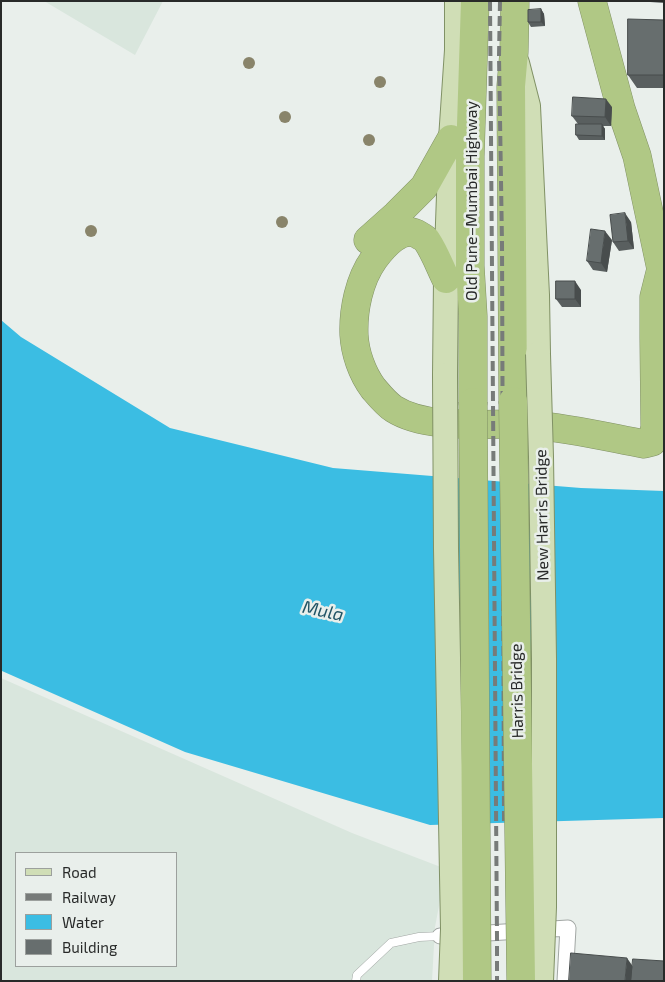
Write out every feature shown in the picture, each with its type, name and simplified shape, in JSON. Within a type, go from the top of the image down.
[{"type":"highway","name":"Old Pune–Mumbai Highway","points":[[475,1],[470,156],[470,266],[473,402],[477,981]]},
{"type":"highway","points":[[514,52],[515,1]]},
{"type":"highway","points":[[446,279],[427,240],[414,232],[399,233],[379,253],[368,270],[361,286],[354,331],[359,360],[368,381],[392,408],[409,416],[432,422],[530,425],[644,444],[652,442],[655,428],[654,297],[662,272],[637,156],[621,109],[592,1]]},
{"type":"highway","name":"Harris Bridge","points":[[514,52],[511,86],[513,401],[521,981]]},
{"type":"highway","points":[[451,139],[424,187],[366,242],[347,274],[340,300],[337,331],[339,352],[348,380],[354,390],[382,422],[416,436],[556,444],[643,461],[655,460],[664,455]]},
{"type":"main road","points":[[451,981],[453,929],[446,549],[445,375],[446,279],[451,139],[457,50],[457,1]]},
{"type":"main road","name":"New Harris Bridge","points":[[514,52],[528,106],[537,295],[544,659],[544,907],[541,981]]},
{"type":"street","points":[[440,936],[568,928],[565,981]]},
{"type":"lane","points":[[356,981],[357,975],[392,943],[419,937],[440,936]]},
{"type":"shaded area","points":[[44,1],[163,1],[135,55]]},
{"type":"shaded area","points":[[1,678],[352,833],[446,869],[435,927],[432,981],[1,981]]},
{"type":"water","name":"Mula","points":[[1,320],[21,337],[170,428],[333,468],[581,488],[664,491],[664,818],[430,825],[185,752],[2,671]]},
{"type":"building","points":[[541,9],[541,22],[528,22],[528,10]]},
{"type":"building","points":[[628,19],[664,20],[664,75],[628,75]]},
{"type":"building","points":[[573,97],[606,99],[605,117],[572,116]]},
{"type":"building","points":[[576,124],[602,124],[602,136],[576,135]]},
{"type":"building","points":[[625,213],[628,241],[613,242],[610,215]]},
{"type":"building","points":[[591,229],[605,231],[601,263],[587,261]]},
{"type":"building","points":[[556,281],[575,281],[575,299],[556,299]]},
{"type":"building","points":[[571,953],[627,958],[625,981],[569,981]]},
{"type":"building","points":[[633,959],[664,961],[664,981],[631,981]]},
{"type":"railway","points":[[490,1],[497,981]]},
{"type":"railway","points":[[500,1],[504,821]]}]
